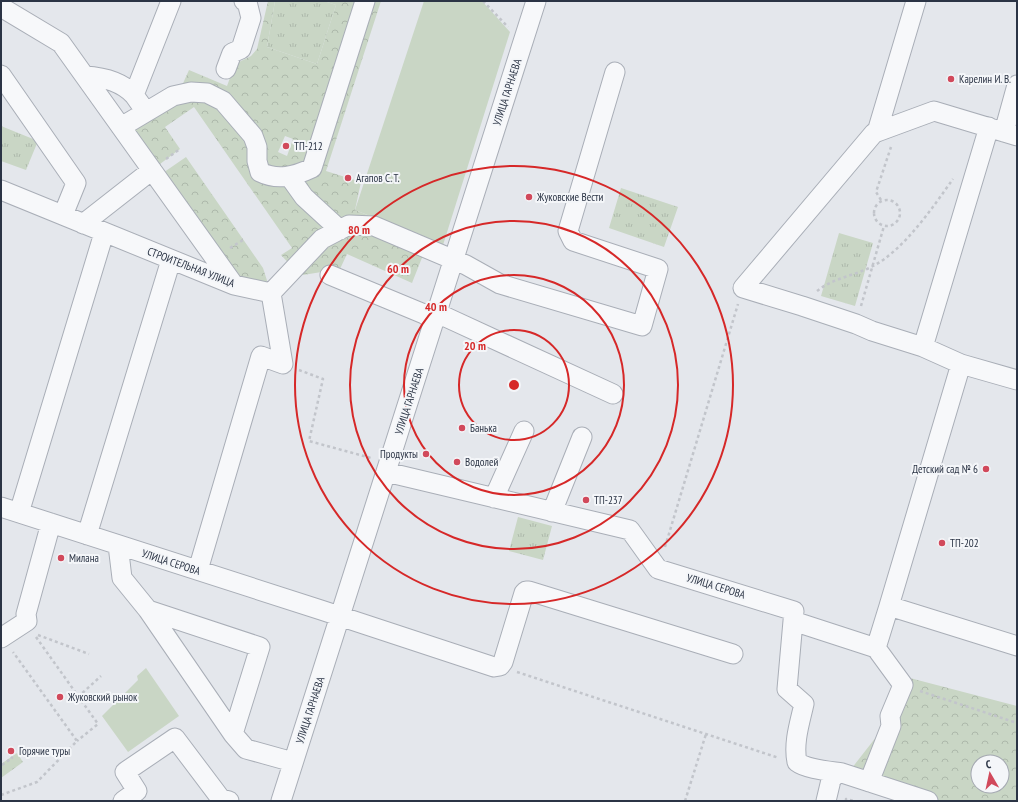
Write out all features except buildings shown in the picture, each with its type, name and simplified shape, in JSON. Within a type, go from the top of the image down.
[{"type":"street","points":[[134,95],[171,1]]},
{"type":"street","points":[[226,69],[232,53],[241,49],[252,18],[247,2],[244,1]]},
{"type":"street","points":[[121,127],[173,96],[191,92],[207,93],[223,101],[253,136],[257,147],[257,161],[260,172],[268,176],[281,178],[296,175],[312,168],[365,1]]},
{"type":"street","name":"УЛИЦА ГАРНАЕВА","points":[[281,801],[536,1]]},
{"type":"street","points":[[877,132],[916,1]]},
{"type":"street","points":[[1,7],[61,43],[234,285]]},
{"type":"street","points":[[198,570],[261,356],[283,364],[271,293],[322,239],[349,225],[374,226],[466,265],[500,284],[642,326],[658,269],[573,241],[568,231],[615,72]]},
{"type":"street","points":[[1,75],[76,183],[63,215]]},
{"type":"street","points":[[84,76],[108,79],[126,87],[134,95],[146,112]]},
{"type":"street","points":[[923,346],[1004,132],[1017,85]]},
{"type":"street","points":[[1004,132],[934,110],[874,133],[742,288],[802,306],[856,324],[872,331],[923,346],[961,364],[1017,380]]},
{"type":"street","points":[[83,224],[152,170]]},
{"type":"street","points":[[289,176],[304,197],[340,230]]},
{"type":"street","name":"СТРОИТЕЛЬНАЯ УЛИЦА","points":[[1,190],[234,285],[271,293]]},
{"type":"street","points":[[19,513],[104,233]]},
{"type":"street","points":[[87,535],[171,260]]},
{"type":"street","points":[[330,275],[424,314],[435,317],[613,394]]},
{"type":"street","points":[[876,648],[961,364]]},
{"type":"street","points":[[494,498],[524,431]]},
{"type":"street","points":[[552,512],[582,437]]},
{"type":"street","points":[[386,472],[630,530],[658,569]]},
{"type":"street","name":"УЛИЦА СЕРОВА","points":[[1,507],[494,667],[500,666]]},
{"type":"street","points":[[3,634],[26,621],[26,614],[51,523]]},
{"type":"street","points":[[118,545],[122,578],[148,610],[232,734],[246,749],[293,762]]},
{"type":"street","name":"УЛИЦА СЕРОВА","points":[[658,569],[794,611],[793,621]]},
{"type":"street","points":[[500,666],[503,662],[526,591],[733,654]]},
{"type":"street","points":[[889,606],[1017,646]]},
{"type":"street","points":[[148,610],[260,647],[232,734]]},
{"type":"street","points":[[869,782],[891,726],[890,716],[903,685],[876,648],[793,621],[787,689],[804,704],[795,753],[796,762],[800,765],[842,773],[869,782],[928,801]]},
{"type":"street","points":[[123,801],[137,790],[125,772],[175,738],[221,799],[229,801]]},
{"type":"street","points":[[826,801],[831,780],[836,774],[842,773]]},
{"type":"path","points":[[484,1],[512,32]]},
{"type":"path","points":[[881,200],[876,192],[898,124]]},
{"type":"path","points":[[802,306],[824,285],[873,266],[887,256],[910,235],[956,175]]},
{"type":"path","points":[[887,199],[896,202],[900,210],[900,215],[896,223],[884,226],[879,224],[874,217],[874,207],[881,200],[887,199]]},
{"type":"path","points":[[856,324],[884,226]]},
{"type":"path","points":[[658,569],[742,288]]},
{"type":"path","points":[[283,364],[323,379],[309,441],[371,458]]},
{"type":"path","points":[[3,634],[77,741]]},
{"type":"path","points":[[1,795],[37,782],[77,741],[98,724],[34,634],[89,654]]},
{"type":"path","points":[[500,666],[800,765]]},
{"type":"path","points":[[78,697],[101,676]]},
{"type":"path","points":[[903,685],[1017,723]]},
{"type":"path","points":[[685,801],[706,734]]},
{"type":"path","points":[[2,765],[12,758],[11,757]]},
{"type":"path","points":[[846,801],[846,799],[854,801]]},
{"type":"green space","points":[[268,1],[275,1],[267,47],[317,64],[336,5],[324,1],[381,1],[326,171],[361,182],[355,210],[429,240],[412,283],[347,254],[340,269],[303,275],[301,272],[294,269],[281,255],[292,248],[194,107],[165,127],[180,149],[152,170],[121,127],[180,90],[189,70],[227,86],[235,64],[251,56],[257,49]],"holes":[[[285,136],[293,139],[287,156],[278,152]]]},
{"type":"green space","points":[[275,1],[324,1],[336,5],[317,64],[267,47]]},
{"type":"green space","points":[[424,1],[482,1],[510,32],[443,245],[355,210]]},
{"type":"green space","points":[[1,126],[38,141],[26,170],[1,161]]},
{"type":"green space","points":[[186,157],[263,268],[271,293],[234,285],[157,177]]},
{"type":"green space","points":[[621,188],[678,207],[664,247],[609,228]]},
{"type":"green space","points":[[839,233],[873,243],[855,306],[821,296]]},
{"type":"green space","points":[[518,517],[552,526],[543,560],[509,551]]},
{"type":"green space","points":[[146,668],[179,716],[128,752],[102,716],[138,680],[137,676]]},
{"type":"green space","points":[[906,677],[1017,706],[1017,801],[915,801],[841,782],[880,732]]},
{"type":"green space","points":[[17,753],[23,762],[1,778],[1,764]]},
{"type":"place","name":"Карелин И. В.","points":[[951,79]]},
{"type":"place","name":"ТП-212","points":[[286,146]]},
{"type":"place","name":"Агапов С. Т.","points":[[348,178]]},
{"type":"place","name":"Жуковские Вести","points":[[529,197]]},
{"type":"place","name":"Банька","points":[[462,428]]},
{"type":"place","name":"Продукты","points":[[426,454]]},
{"type":"place","name":"Водолей","points":[[457,462]]},
{"type":"place","name":"Детский сад № 6","points":[[986,469]]},
{"type":"place","name":"ТП-237","points":[[586,500]]},
{"type":"place","name":"ТП-202","points":[[942,543]]},
{"type":"place","name":"Милана","points":[[61,558]]},
{"type":"place","name":"Жуковский рынок","points":[[60,697]]},
{"type":"place","name":"Горячие туры","points":[[11,751]]}]
